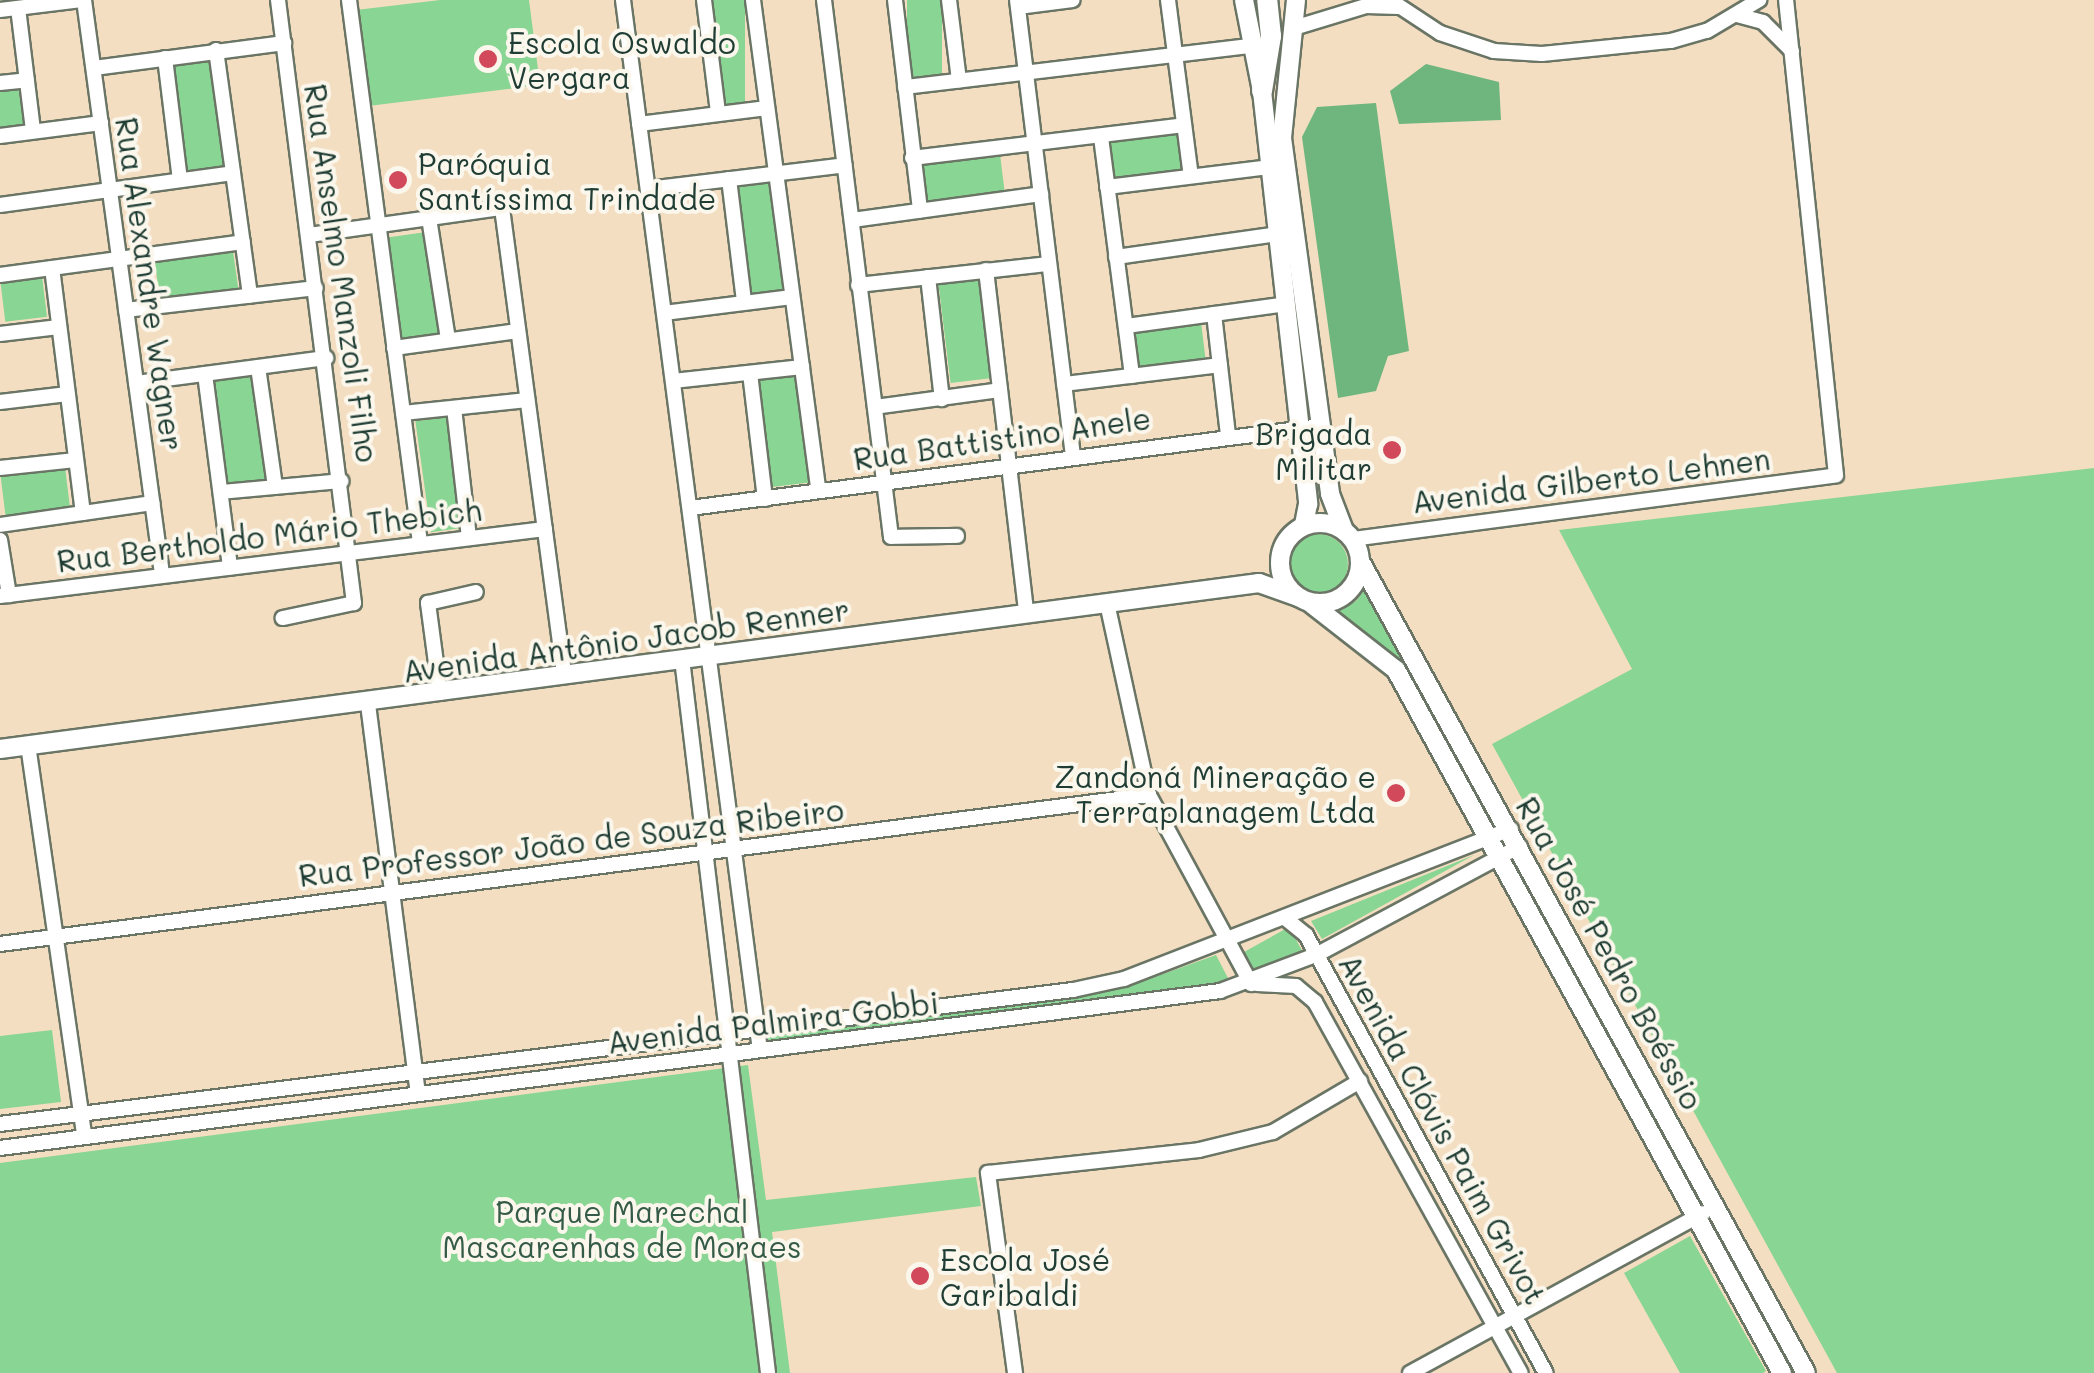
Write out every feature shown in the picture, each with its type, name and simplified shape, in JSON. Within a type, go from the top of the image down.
[{"type":"highway","points":[[1262,91],[1271,36],[1267,0]]},
{"type":"main road","points":[[1244,0],[1250,46],[1275,139],[1305,386],[1300,426],[1304,525]]},
{"type":"main road","points":[[1279,566],[1304,599],[1345,594],[1360,561],[1330,494],[1321,426],[1305,386],[1286,304],[1286,233],[1271,167],[1297,27],[1296,0]]},
{"type":"main road","points":[[1258,583],[1279,566],[1287,538],[1304,525],[1322,522],[1348,534]]},
{"type":"main road","name":"Rua José Pedro Boéssio","points":[[1360,561],[1516,838],[1806,1373]]},
{"type":"main road","name":"Avenida Antônio Jacob Renner","points":[[0,749],[368,704],[564,674],[1258,583],[1304,599]]},
{"type":"main road","name":"Rua José Pedro Boéssio","points":[[1304,599],[1396,670],[1782,1373]]},
{"type":"street","points":[[0,10],[84,0]]},
{"type":"street","name":"Rua Alexandre Wagner","points":[[84,0],[162,574]]},
{"type":"street","name":"Rua Anselmo Manzoli Filho","points":[[278,0],[351,553],[352,607],[282,618]]},
{"type":"street","points":[[349,0],[420,543]]},
{"type":"street","points":[[622,0],[760,1050]]},
{"type":"street","points":[[704,0],[718,114]]},
{"type":"street","points":[[753,0],[818,490]]},
{"type":"street","points":[[824,0],[894,541],[958,536]]},
{"type":"street","points":[[895,0],[920,211]]},
{"type":"street","points":[[949,0],[959,80]]},
{"type":"street","points":[[1073,0],[1017,3],[1073,457]]},
{"type":"street","points":[[1168,0],[1191,176]]},
{"type":"street","points":[[1297,27],[1366,6],[1394,4],[1440,33],[1494,51],[1542,54],[1671,41],[1737,15],[1758,0]]},
{"type":"street","points":[[1786,0],[1793,52]]},
{"type":"street","points":[[18,8],[33,131]]},
{"type":"street","points":[[1737,15],[1763,22],[1793,52]]},
{"type":"street","points":[[94,68],[284,43]]},
{"type":"street","points":[[905,87],[1250,46]]},
{"type":"street","points":[[216,50],[250,296]]},
{"type":"street","name":"Avenida Gilberto Lehnen","points":[[1348,534],[1836,475],[1793,52]]},
{"type":"street","points":[[164,58],[180,180]]},
{"type":"street","points":[[0,84],[27,80]]},
{"type":"street","points":[[639,124],[767,108]]},
{"type":"street","points":[[0,136],[101,123]]},
{"type":"street","points":[[912,158],[1184,125]]},
{"type":"street","points":[[1100,137],[1132,376]]},
{"type":"street","points":[[648,190],[844,164]]},
{"type":"street","points":[[1107,186],[1271,167]]},
{"type":"street","points":[[0,205],[233,173]]},
{"type":"street","points":[[729,179],[744,302]]},
{"type":"street","points":[[852,220],[1041,194]]},
{"type":"street","points":[[309,235],[502,208],[564,674]]},
{"type":"street","points":[[429,218],[448,340]]},
{"type":"street","points":[[1116,257],[1286,233]]},
{"type":"street","points":[[0,275],[243,242]]},
{"type":"street","points":[[858,285],[1050,264]]},
{"type":"street","points":[[52,268],[83,514]]},
{"type":"street","points":[[986,270],[1026,612]]},
{"type":"street","points":[[928,277],[942,399]]},
{"type":"street","points":[[126,310],[316,288]]},
{"type":"street","points":[[664,312],[792,296]]},
{"type":"street","points":[[1126,326],[1286,304]]},
{"type":"street","points":[[1214,314],[1228,435]]},
{"type":"street","points":[[0,334],[59,327]]},
{"type":"street","points":[[394,348],[518,331]]},
{"type":"street","points":[[136,383],[326,358]]},
{"type":"street","points":[[1064,384],[1220,365]]},
{"type":"street","points":[[258,367],[275,487]]},
{"type":"street","points":[[673,381],[802,367]]},
{"type":"street","points":[[750,372],[765,499]]},
{"type":"street","points":[[205,374],[230,567]]},
{"type":"street","points":[[875,408],[1000,390]]},
{"type":"street","points":[[0,402],[68,394]]},
{"type":"street","points":[[403,414],[528,400]]},
{"type":"street","points":[[454,408],[470,538]]},
{"type":"street","name":"Rua Battistino Anele","points":[[690,508],[1008,468],[1228,435],[1321,426]]},
{"type":"street","points":[[0,468],[76,460]]},
{"type":"street","points":[[220,492],[342,481]]},
{"type":"street","points":[[0,525],[152,504]]},
{"type":"street","name":"Rua Bertholdo Mário Thebich","points":[[4,595],[545,529]]},
{"type":"street","points":[[0,540],[4,595]]},
{"type":"street","points":[[440,693],[428,604],[476,592]]},
{"type":"street","points":[[1107,603],[1149,795],[1251,984]]},
{"type":"street","points":[[682,658],[768,1373]]},
{"type":"street","points":[[368,704],[418,1094]]},
{"type":"street","points":[[28,746],[84,1136]]},
{"type":"street","name":"Rua Professor João de Souza Ribeiro","points":[[0,944],[1149,795]]},
{"type":"street","name":"Avenida Palmira Gobbi","points":[[0,1124],[1072,990],[1124,979],[1488,838],[1516,838]]},
{"type":"street","name":"Avenida Palmira Gobbi","points":[[0,1148],[1133,1005],[1251,984],[1500,859],[1516,838]]},
{"type":"street","name":"Avenida Clóvis Paim Grivot","points":[[1285,918],[1316,954],[1546,1373]]},
{"type":"street","name":"Avenida Clóvis Paim Grivot","points":[[1251,984],[1296,986],[1307,993],[1521,1373]]},
{"type":"street","points":[[1016,1373],[988,1174],[1199,1150],[1273,1132],[1360,1081]]},
{"type":"street","points":[[1410,1373],[1716,1206]]},
{"type":"green space","points":[[440,0],[529,0],[540,85],[368,106],[356,10]]},
{"type":"green space","points":[[712,0],[745,0],[745,109],[712,109]]},
{"type":"green space","points":[[907,0],[942,0],[942,81],[907,81]]},
{"type":"green space","points":[[211,60],[224,168],[185,173],[171,65]]},
{"type":"green space","points":[[1426,64],[1499,82],[1501,120],[1399,124],[1390,91]]},
{"type":"green space","points":[[18,86],[24,126],[0,129],[0,89]]},
{"type":"green space","points":[[1376,103],[1409,351],[1388,356],[1376,391],[1338,398],[1302,137],[1317,107]]},
{"type":"green space","points":[[1177,132],[1182,171],[1113,179],[1109,140]]},
{"type":"green space","points":[[1000,154],[1005,194],[927,203],[923,164]]},
{"type":"green space","points":[[771,183],[786,289],[751,294],[736,188]]},
{"type":"green space","points":[[426,232],[441,336],[402,341],[387,237]]},
{"type":"green space","points":[[233,251],[239,292],[160,303],[155,262]]},
{"type":"green space","points":[[42,276],[47,317],[5,322],[0,281]]},
{"type":"green space","points":[[978,278],[990,378],[951,383],[938,283]]},
{"type":"green space","points":[[1201,322],[1206,361],[1137,369],[1133,330]]},
{"type":"green space","points":[[253,372],[268,481],[228,487],[212,378]]},
{"type":"green space","points":[[798,375],[811,482],[770,487],[757,380]]},
{"type":"green space","points":[[453,416],[469,527],[431,532],[415,421]]},
{"type":"green space","points":[[65,467],[70,509],[6,517],[0,475]]},
{"type":"green space","points":[[2094,468],[2094,1373],[1837,1373],[1492,744],[1632,669],[1559,530]]},
{"type":"green space","points":[[1318,534],[1339,543],[1348,564],[1339,585],[1318,594],[1297,585],[1288,564],[1297,543]]},
{"type":"green space","points":[[1370,582],[1704,1191],[1694,1197],[1397,660],[1334,610],[1356,601]]},
{"type":"green space","points":[[1474,855],[1322,939],[1311,921]]},
{"type":"green space","points":[[1289,927],[1303,952],[1255,979],[1241,954]]},
{"type":"green space","points":[[1216,955],[1230,982],[766,1043],[765,1035],[1127,987]]},
{"type":"green space","points":[[52,1030],[61,1102],[0,1109],[0,1036]]},
{"type":"green space","name":"Parque Marechal Mascarenhas de Moraes","points":[[748,1065],[766,1200],[976,1177],[981,1206],[772,1232],[790,1373],[0,1373],[0,1163]]},
{"type":"green space","points":[[1690,1236],[1766,1371],[1763,1373],[1680,1373],[1624,1273]]},
{"type":"place","name":"Escola Oswaldo Vergara","points":[[488,59]]},
{"type":"place","name":"Paróquia Santíssima Trindade","points":[[398,180]]},
{"type":"place","name":"Brigada Militar","points":[[1392,450]]},
{"type":"place","name":"Zandoná Mineração e Terraplanagem Ltda","points":[[1396,793]]},
{"type":"place","name":"Escola José Garibaldi","points":[[920,1276]]}]
